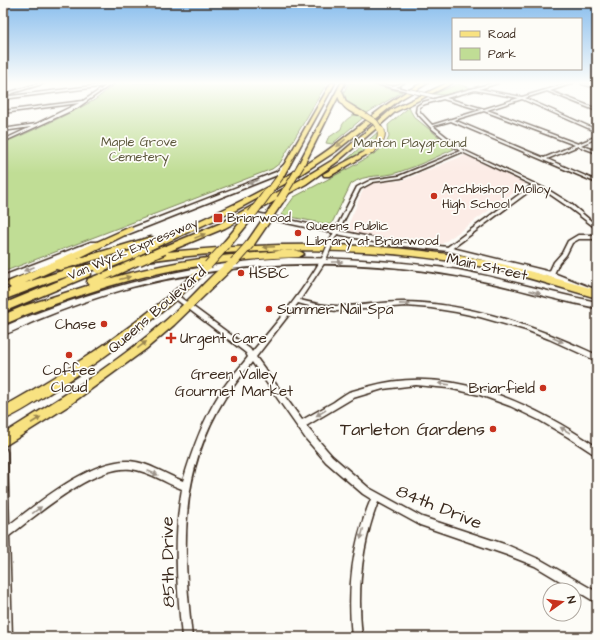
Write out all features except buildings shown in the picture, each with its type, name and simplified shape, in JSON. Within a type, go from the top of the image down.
[{"type":"highway","points":[[292,189],[323,176],[368,152],[379,144],[382,138],[382,133],[376,122],[360,113]]},
{"type":"highway","name":"Van Wyck Expressway","points":[[3,320],[138,257],[251,199],[320,160],[379,113]]},
{"type":"highway","name":"Van Wyck Expressway","points":[[3,308],[99,268],[164,250],[222,226],[292,189],[336,161],[392,113]]},
{"type":"highway","points":[[3,289],[64,266],[151,240],[214,218]]},
{"type":"highway","points":[[3,289],[131,230]]},
{"type":"highway","points":[[3,296],[75,270],[134,259],[255,248],[312,246],[380,249],[460,259],[501,268],[597,294]]},
{"type":"highway","points":[[21,312],[100,285],[164,269],[224,259],[318,253],[366,255],[449,264],[509,276],[597,301]]},
{"type":"main road","name":"Queens Boulevard","points":[[3,414],[29,399],[130,332],[175,296],[205,268],[242,227],[280,177],[316,113]]},
{"type":"main road","name":"Queens Boulevard","points":[[3,441],[76,394],[123,360],[190,306],[232,264],[250,244],[265,217],[273,210],[302,165],[329,113]]},
{"type":"main road","points":[[302,137],[315,139]]},
{"type":"main road","name":"Van Wyck Expressway","points":[[3,279],[273,175],[287,164]]},
{"type":"main road","name":"Main Street","points":[[252,214],[334,236],[448,249],[551,275],[597,294]]},
{"type":"main road","name":"Main Street","points":[[3,331],[58,308],[109,292],[205,268],[232,264],[265,262],[323,260],[384,264],[458,273],[556,297],[597,305]]},
{"type":"street","points":[[3,141],[64,113]]},
{"type":"street","points":[[419,113],[431,126],[462,151],[535,185],[569,205],[597,228]]},
{"type":"street","points":[[431,126],[475,113]]},
{"type":"street","points":[[492,113],[597,152]]},
{"type":"street","points":[[556,113],[597,131]]},
{"type":"street","points":[[452,120],[597,182]]},
{"type":"street","points":[[3,130],[40,125]]},
{"type":"street","points":[[544,159],[597,137]]},
{"type":"street","name":"85th Drive","points":[[187,637],[181,574],[180,537],[186,486],[191,466],[202,436],[219,401],[230,384],[297,301],[323,260],[358,188],[372,181],[400,177],[462,151]]},
{"type":"street","points":[[448,249],[535,185]]},
{"type":"street","points":[[551,275],[557,262],[564,254],[570,242],[578,237],[597,237]]},
{"type":"street","name":"84th Drive","points":[[175,296],[254,356],[301,425],[329,459],[356,484],[376,498],[420,521],[507,550],[538,563],[597,598]]},
{"type":"street","points":[[297,301],[327,308],[404,304],[460,310],[488,316],[529,328],[560,340],[597,358]]},
{"type":"street","points":[[301,425],[360,391],[397,384],[425,382],[440,383],[470,389],[514,403],[564,429],[597,452]]},
{"type":"street","points":[[3,452],[7,637]]},
{"type":"street","points":[[4,534],[81,480],[115,465],[135,466],[186,486]]},
{"type":"street","points":[[357,637],[355,609],[357,564],[362,536],[376,498]]},
{"type":"shaded area","name":"Archbishop Molloy High School","points":[[465,155],[526,184],[442,244],[373,237],[346,230],[363,190],[370,184],[404,180]]},
{"type":"green space","name":"Maple Grove Cemetery","points":[[69,113],[309,113],[280,163],[272,169],[3,272],[3,143]]},
{"type":"green space","name":"Manton Playground","points":[[402,113],[412,113],[414,117],[454,149],[406,170],[393,174],[363,178],[351,184],[331,225],[281,215],[294,197],[377,152],[386,144],[389,137],[388,125]]},
{"type":"green space","points":[[357,114],[364,117],[332,144],[326,143],[328,138],[341,129],[347,120]]},
{"type":"green space","points":[[379,131],[376,142],[372,146],[345,161]]},
{"type":"place","name":"Archbishop Molloy High School","points":[[434,196]]},
{"type":"place","name":"Briarwood","points":[[218,218]]},
{"type":"place","name":"Queens Public Library at Briarwood","points":[[298,233]]},
{"type":"place","name":"HSBC","points":[[241,273]]},
{"type":"place","name":"Summer Nail Spa","points":[[269,309]]},
{"type":"place","name":"Chase","points":[[104,324]]},
{"type":"place","name":"Urgent Care","points":[[171,338]]},
{"type":"place","name":"Coffee Cloud","points":[[69,355]]},
{"type":"place","name":"Green Valley Gourmet Market","points":[[234,359]]},
{"type":"place","name":"Briarfield","points":[[543,388]]},
{"type":"place","name":"Tarleton Gardens","points":[[493,429]]}]
